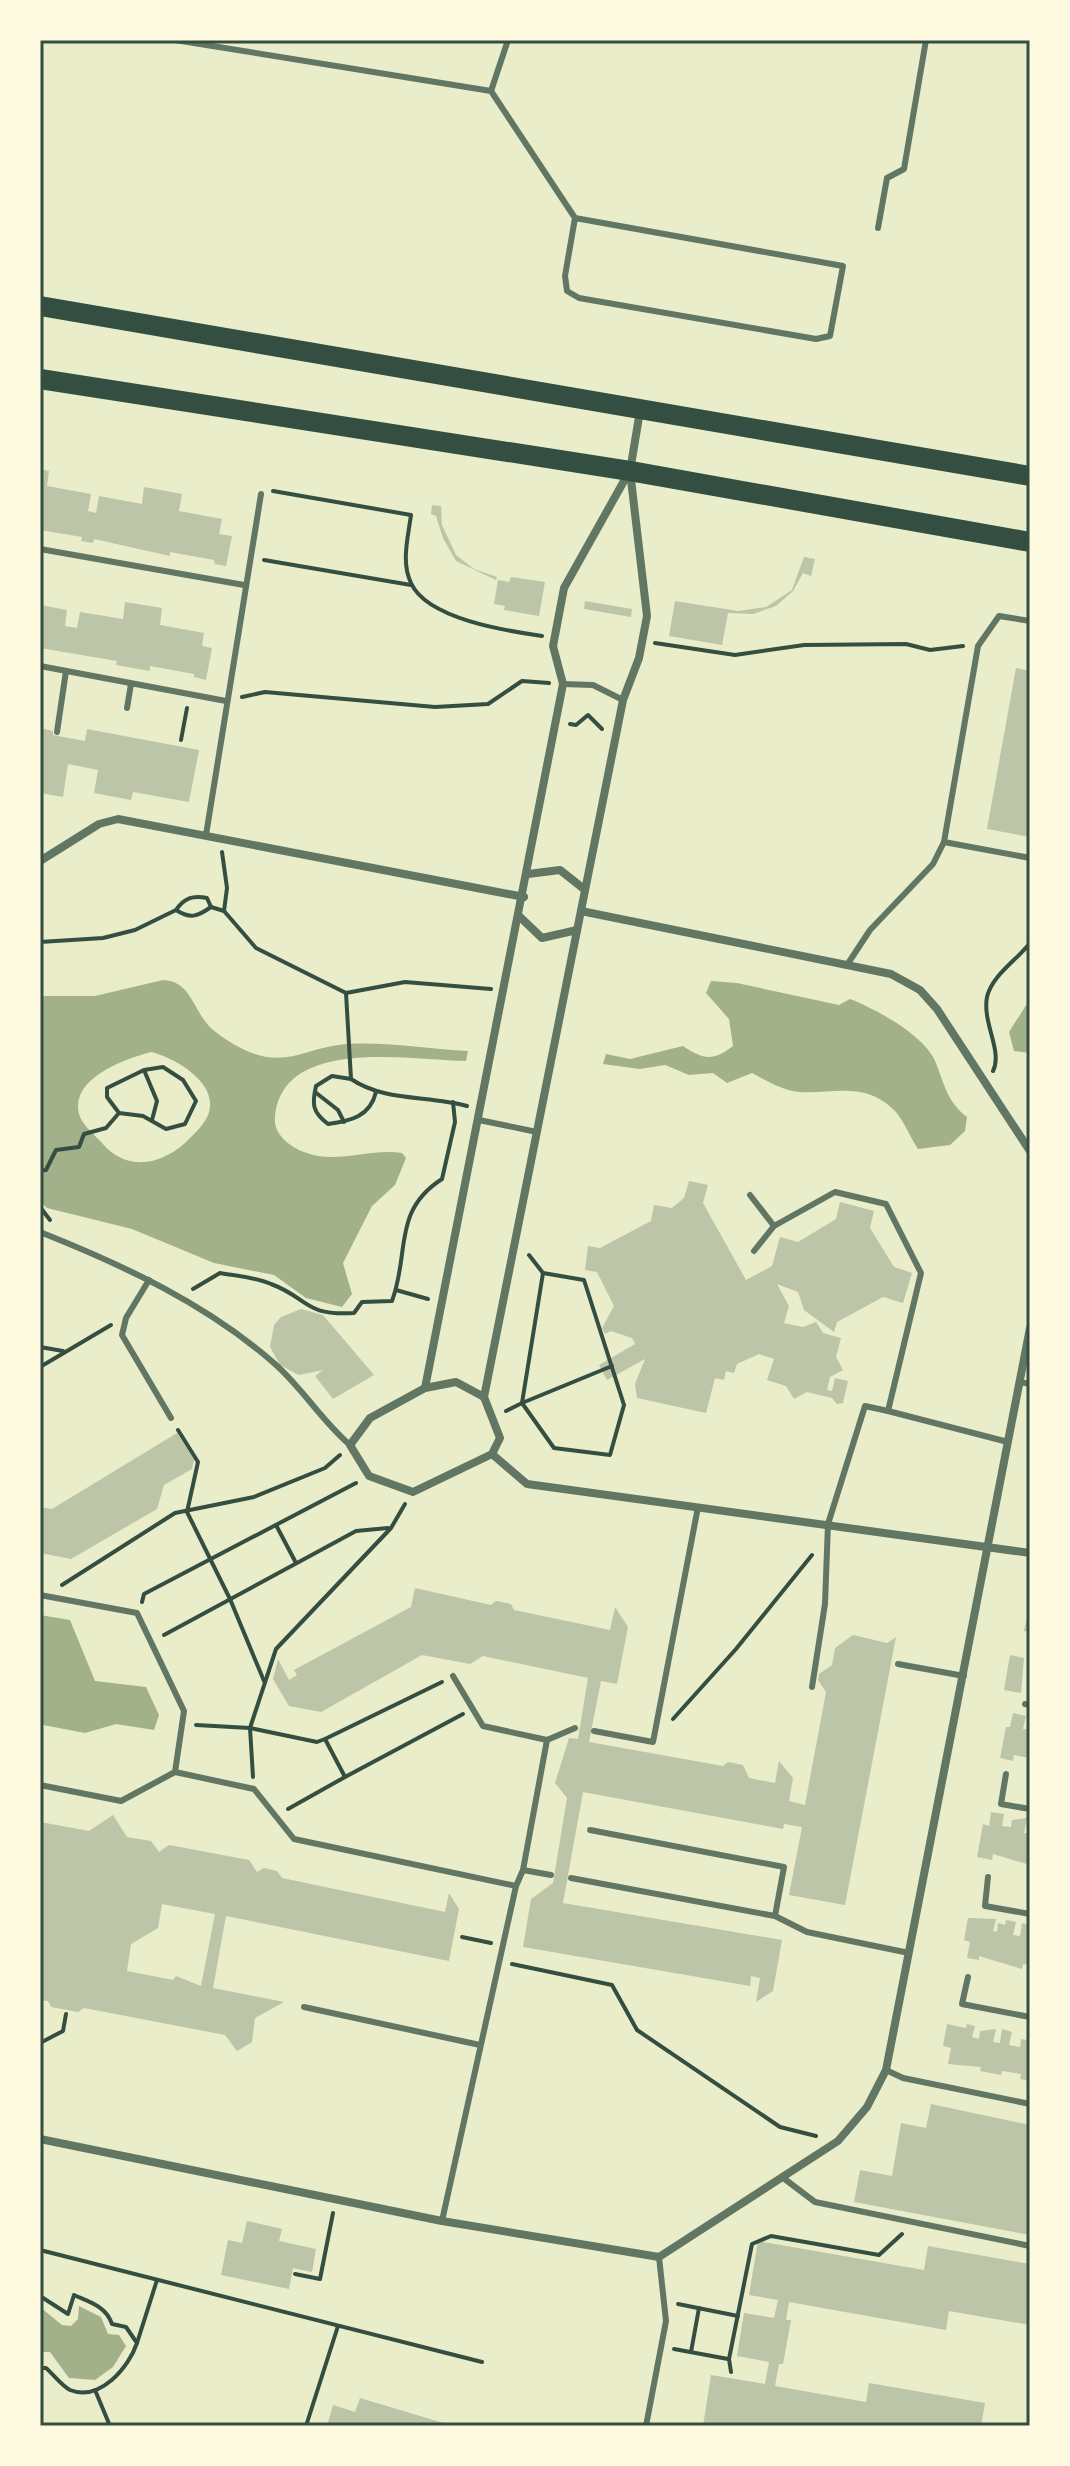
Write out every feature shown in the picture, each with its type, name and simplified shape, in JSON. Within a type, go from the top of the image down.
[{"type":"main road","points":[[40,306],[1030,476]]},
{"type":"main road","points":[[40,379],[630,471],[1030,542]]},
{"type":"street","points":[[484,1397],[456,1382],[425,1388],[370,1418],[350,1445],[369,1476],[413,1492],[492,1454],[500,1438],[484,1397],[584,889],[623,700],[642,641],[648,601],[630,471],[640,411]]},
{"type":"street","points":[[425,1388],[524,897],[563,684],[553,646],[564,588],[630,471]]},
{"type":"street","points":[[40,861],[99,824],[118,819],[524,897]]},
{"type":"street","points":[[528,874],[560,870],[584,889]]},
{"type":"street","points":[[581,911],[891,974],[920,990],[937,1009],[1026,1138],[1030,1151]]},
{"type":"street","points":[[520,917],[542,938],[577,930]]},
{"type":"street","points":[[40,2139],[442,2221],[659,2257],[838,2141],[867,2107],[886,2070],[1030,1328]]},
{"type":"street","points":[[492,1454],[527,1484],[1030,1553]]},
{"type":"lane","points":[[175,40],[491,91],[575,218],[565,276],[567,291],[579,298],[816,339],[830,336],[843,266],[575,218]]},
{"type":"lane","points":[[491,91],[508,40]]},
{"type":"lane","points":[[878,228],[887,178],[904,169],[926,40]]},
{"type":"lane","points":[[206,835],[261,494]]},
{"type":"lane","points":[[40,549],[244,585]]},
{"type":"lane","points":[[847,965],[870,930],[933,864],[944,842],[978,646],[999,616],[1030,621]]},
{"type":"lane","points":[[40,666],[226,701]]},
{"type":"lane","points":[[57,732],[66,671]]},
{"type":"lane","points":[[127,708],[131,684]]},
{"type":"lane","points":[[563,684],[593,685],[623,700]]},
{"type":"lane","points":[[944,842],[1030,858]]},
{"type":"lane","points":[[480,1115],[537,1132]]},
{"type":"lane","points":[[754,1251],[774,1226],[835,1192],[886,1204],[921,1273],[888,1411]]},
{"type":"lane","points":[[750,1195],[774,1226]]},
{"type":"lane","points":[[40,1232],[120,1263],[183,1299],[275,1365],[330,1428],[350,1445]]},
{"type":"lane","points":[[149,1280],[124,1325],[122,1335],[171,1418]]},
{"type":"lane","points":[[1020,1382],[1030,1384]]},
{"type":"lane","points":[[812,1687],[825,1604],[828,1524],[865,1406],[1008,1442]]},
{"type":"lane","points":[[594,1731],[653,1742],[698,1507]]},
{"type":"lane","points":[[40,1595],[137,1613],[184,1711],[175,1772]]},
{"type":"lane","points":[[898,1664],[964,1676]]},
{"type":"lane","points":[[453,1676],[483,1726],[547,1740],[575,1728]]},
{"type":"lane","points":[[442,2221],[516,1886],[523,1870],[547,1740]]},
{"type":"lane","points":[[40,1785],[121,1801],[175,1772],[254,1789],[294,1839],[516,1886]]},
{"type":"lane","points":[[1006,1774],[1001,1804],[1030,1809]]},
{"type":"lane","points":[[590,1830],[784,1867],[775,1916]]},
{"type":"lane","points":[[523,1870],[551,1875]]},
{"type":"lane","points":[[988,1877],[985,1906],[1030,1914]]},
{"type":"lane","points":[[571,1878],[775,1916],[807,1932],[909,1953]]},
{"type":"lane","points":[[968,1977],[962,2004],[1030,2017]]},
{"type":"lane","points":[[304,2007],[480,2045]]},
{"type":"lane","points":[[886,2070],[903,2078],[1030,2104]]},
{"type":"lane","points":[[782,2177],[815,2202],[1030,2246]]},
{"type":"lane","points":[[646,2426],[666,2321],[659,2257]]},
{"type":"path","points":[[261,494],[275,490],[411,515],[406,563],[411,585],[427,603],[474,622],[556,638]]},
{"type":"path","points":[[249,557],[411,585]]},
{"type":"path","points":[[642,641],[735,655],[804,645],[906,644],[930,650],[978,646]]},
{"type":"path","points":[[226,701],[265,692],[435,707],[488,704],[522,681],[563,684]]},
{"type":"path","points":[[576,725],[588,715],[598,729]]},
{"type":"path","points":[[181,740],[185,720]]},
{"type":"path","points":[[219,838],[227,888],[224,911]]},
{"type":"path","points":[[40,942],[103,938],[135,930],[176,910],[182,901],[197,896],[207,898],[211,907],[224,911],[256,948],[346,993],[405,982],[505,990]]},
{"type":"path","points":[[176,910],[187,917],[198,916],[211,907]]},
{"type":"path","points":[[987,1083],[997,1064],[997,1051],[986,1021],[987,995],[1001,972],[1018,960],[1030,943]]},
{"type":"path","points":[[346,993],[351,1079]]},
{"type":"path","points":[[163,1067],[183,1080],[196,1101],[185,1124],[166,1129],[151,1121],[119,1113],[107,1097],[107,1088],[144,1070],[163,1067]]},
{"type":"path","points":[[144,1070],[157,1101],[151,1121]]},
{"type":"path","points":[[376,1092],[373,1103],[354,1121],[328,1124],[317,1116],[312,1104],[316,1086],[332,1076],[351,1079],[376,1092],[453,1102],[480,1115]]},
{"type":"path","points":[[315,1092],[338,1110],[344,1122]]},
{"type":"path","points":[[183,1299],[198,1283],[220,1273],[273,1284],[309,1309],[335,1314],[354,1313],[362,1302],[392,1301],[408,1219],[422,1192],[442,1179],[455,1122],[453,1102]]},
{"type":"path","points":[[40,1171],[46,1170],[56,1150],[79,1147],[84,1134],[106,1128],[119,1113]]},
{"type":"path","points":[[543,1273],[584,1280],[612,1366],[624,1405],[610,1455],[554,1448],[522,1403],[543,1273]]},
{"type":"path","points":[[396,1290],[442,1302]]},
{"type":"path","points":[[40,1367],[114,1323],[124,1325]]},
{"type":"path","points":[[40,1347],[66,1351]]},
{"type":"path","points":[[492,1418],[612,1366]]},
{"type":"path","points":[[171,1418],[198,1462],[187,1512],[230,1599],[264,1684]]},
{"type":"path","points":[[58,1598],[61,1586],[175,1513],[254,1497],[325,1468],[350,1445]]},
{"type":"path","points":[[137,1613],[144,1594],[369,1476]]},
{"type":"path","points":[[254,1789],[250,1728],[276,1649],[391,1528],[413,1492]]},
{"type":"path","points":[[653,1742],[810,1560],[828,1524]]},
{"type":"path","points":[[276,1525],[296,1563]]},
{"type":"path","points":[[151,1642],[356,1531],[391,1528]]},
{"type":"path","points":[[182,1724],[250,1728],[317,1742],[453,1676]]},
{"type":"path","points":[[275,1816],[447,1722]]},
{"type":"path","points":[[325,1739],[345,1777]]},
{"type":"path","points":[[462,1937],[503,1945]]},
{"type":"path","points":[[499,1962],[612,1985],[637,2030],[780,2127],[838,2141]]},
{"type":"path","points":[[40,2043],[63,2031],[66,2014]]},
{"type":"path","points":[[295,2274],[320,2279],[336,2199]]},
{"type":"path","points":[[731,2372],[729,2359],[752,2244],[771,2236],[879,2255],[899,2239],[910,2222]]},
{"type":"path","points":[[40,2250],[482,2362]]},
{"type":"path","points":[[40,2368],[46,2368],[70,2390],[95,2390],[119,2374],[137,2343],[157,2280]]},
{"type":"path","points":[[40,2296],[68,2314],[74,2295],[96,2304],[109,2314],[112,2324],[126,2327],[137,2343]]},
{"type":"path","points":[[663,2302],[738,2316]]},
{"type":"path","points":[[691,2352],[699,2308]]},
{"type":"path","points":[[306,2426],[338,2326]]},
{"type":"path","points":[[660,2346],[729,2359]]},
{"type":"path","points":[[95,2390],[110,2426]]},
{"type":"shaded area","points":[[163,980],[173,982],[186,991],[212,1029],[238,1047],[267,1057],[287,1057],[353,1044],[468,1051],[466,1061],[383,1057],[324,1063],[300,1074],[283,1091],[275,1123],[284,1139],[299,1150],[328,1157],[390,1152],[402,1153],[406,1158],[395,1185],[372,1206],[343,1263],[352,1294],[342,1307],[306,1298],[274,1275],[214,1263],[132,1229],[47,1208],[40,1201],[40,996],[95,996]],"holes":[[[151,1052],[190,1071],[205,1087],[210,1107],[206,1120],[170,1154],[147,1162],[123,1159],[112,1153],[86,1126],[79,1114],[78,1101],[91,1080],[114,1065]]]},
{"type":"shaded area","points":[[711,981],[737,983],[839,1005],[850,999],[873,1009],[911,1034],[930,1053],[951,1099],[967,1117],[965,1131],[950,1145],[918,1149],[895,1111],[884,1102],[861,1092],[793,1091],[752,1073],[727,1083],[713,1073],[689,1075],[665,1065],[640,1069],[603,1064],[606,1054],[630,1059],[683,1046],[708,1057],[733,1046],[729,1019],[706,993]]},
{"type":"shaded area","points":[[1030,999],[1030,1053],[1014,1051],[1009,1032]]},
{"type":"shaded area","points":[[40,1615],[70,1620],[95,1681],[146,1687],[159,1715],[154,1730],[116,1724],[85,1733],[43,1725],[40,1718]]},
{"type":"shaded area","points":[[79,2306],[101,2317],[108,2334],[119,2335],[126,2346],[113,2367],[95,2380],[69,2378],[50,2352],[40,2352],[40,2307],[62,2325],[71,2326],[78,2319]]},
{"type":"building","points":[[40,469],[49,471],[47,486],[91,494],[88,511],[96,513],[99,496],[142,504],[144,487],[182,494],[179,511],[222,519],[219,534],[232,536],[226,566],[215,564],[214,560],[170,552],[170,556],[94,539],[93,543],[81,541],[82,537],[40,530]]},
{"type":"building","points":[[432,505],[441,506],[442,525],[456,555],[474,569],[497,577],[496,580],[456,561],[443,538],[436,516],[431,514]]},
{"type":"building","points":[[804,557],[815,559],[811,576],[803,573],[793,591],[776,606],[753,614],[728,613],[722,645],[669,636],[675,601],[738,611],[766,607],[792,590]]},
{"type":"building","points":[[511,577],[545,582],[539,616],[504,610],[505,606],[494,604],[498,580],[509,582]]},
{"type":"building","points":[[585,601],[632,609],[631,617],[584,609]]},
{"type":"building","points":[[125,602],[162,608],[160,625],[204,633],[202,646],[212,648],[206,680],[194,677],[194,674],[150,666],[150,671],[116,665],[117,661],[40,648],[40,605],[67,610],[65,626],[77,628],[80,612],[123,619]]},
{"type":"building","points":[[1016,668],[1030,671],[1030,837],[987,829]]},
{"type":"building","points":[[40,728],[53,731],[53,735],[85,741],[87,729],[199,750],[189,802],[133,792],[131,800],[94,793],[98,770],[68,764],[63,797],[40,793]]},
{"type":"building","points":[[689,1181],[708,1185],[703,1203],[746,1280],[772,1266],[780,1237],[798,1242],[836,1219],[840,1202],[874,1211],[870,1228],[894,1267],[912,1273],[903,1303],[883,1297],[837,1322],[834,1332],[804,1310],[798,1292],[777,1284],[789,1306],[784,1323],[803,1327],[816,1322],[823,1333],[841,1338],[836,1357],[843,1370],[830,1377],[827,1390],[832,1391],[835,1378],[848,1381],[843,1403],[837,1404],[832,1398],[807,1392],[794,1399],[786,1386],[767,1380],[774,1359],[759,1354],[737,1364],[734,1373],[726,1371],[724,1380],[715,1378],[706,1413],[637,1398],[635,1384],[645,1359],[607,1380],[599,1365],[635,1344],[632,1338],[611,1331],[605,1334],[602,1328],[614,1306],[597,1272],[585,1270],[588,1246],[600,1248],[651,1221],[654,1205],[672,1208],[684,1198]]},
{"type":"building","points":[[301,1309],[323,1315],[374,1375],[333,1399],[315,1376],[323,1370],[299,1375],[280,1365],[270,1347],[274,1325],[281,1317]]},
{"type":"building","points":[[177,1433],[194,1460],[192,1469],[164,1485],[157,1509],[71,1559],[40,1553],[40,1507],[52,1509]]},
{"type":"building","points":[[415,1588],[491,1605],[496,1601],[511,1604],[514,1610],[610,1630],[615,1607],[628,1627],[617,1684],[601,1681],[589,1742],[723,1766],[728,1762],[743,1765],[749,1778],[775,1783],[779,1761],[793,1778],[789,1801],[805,1805],[826,1692],[818,1680],[819,1674],[832,1665],[835,1648],[853,1635],[887,1643],[896,1637],[845,1905],[789,1895],[802,1827],[784,1824],[783,1829],[583,1792],[563,1903],[782,1940],[773,1991],[756,2002],[760,1978],[751,1976],[750,1986],[523,1947],[531,1899],[553,1883],[567,1798],[555,1783],[569,1738],[578,1739],[588,1678],[483,1656],[470,1664],[422,1655],[321,1712],[289,1706],[273,1679],[278,1659],[289,1680],[297,1675],[294,1670],[411,1607]]},
{"type":"building","points":[[1030,1608],[1030,1632],[1024,1631]]},
{"type":"building","points":[[1010,1655],[1024,1658],[1021,1693],[1004,1690]]},
{"type":"building","points":[[1013,1713],[1026,1716],[1023,1729],[1030,1730],[1030,1758],[1014,1755],[1013,1761],[1000,1758],[1006,1727],[1010,1727]]},
{"type":"building","points":[[991,1812],[1004,1814],[1002,1826],[1011,1827],[1012,1820],[1027,1818],[1024,1833],[1030,1834],[1030,1865],[993,1854],[992,1860],[977,1857],[983,1824],[989,1826]]},
{"type":"building","points":[[113,1815],[127,1837],[151,1841],[159,1852],[169,1845],[249,1860],[257,1872],[264,1868],[277,1871],[282,1878],[445,1912],[449,1893],[459,1909],[449,1961],[226,1916],[213,1988],[284,2002],[255,2018],[252,2042],[237,2051],[225,2035],[84,2008],[78,2012],[51,2007],[48,2001],[40,2000],[40,1822],[89,1831]],"holes":[[[162,1904],[215,1914],[201,1986],[176,1976],[173,1980],[127,1971],[131,1944],[158,1928]]]},
{"type":"building","points":[[968,1918],[996,1919],[993,1931],[997,1932],[998,1923],[1005,1925],[1006,1920],[1016,1922],[1013,1935],[1020,1936],[1022,1923],[1030,1925],[1030,1965],[1023,1964],[1022,1969],[979,1956],[979,1960],[967,1958],[970,1942],[964,1940]]},
{"type":"building","points":[[947,2024],[966,2028],[967,2024],[975,2026],[972,2037],[979,2039],[980,2031],[996,2029],[993,2042],[1000,2043],[1002,2029],[1012,2032],[1009,2045],[1020,2047],[1021,2039],[1027,2040],[1030,2032],[1030,2081],[1020,2079],[1021,2074],[1002,2071],[1001,2075],[980,2071],[981,2067],[948,2064],[951,2048],[943,2046]]},
{"type":"building","points":[[931,2104],[1030,2125],[1030,2235],[854,2202],[860,2170],[892,2176],[901,2123],[926,2128]]},
{"type":"building","points":[[247,2221],[282,2229],[279,2241],[316,2249],[312,2272],[293,2268],[289,2289],[221,2275],[228,2240],[242,2243]]},
{"type":"building","points":[[758,2241],[924,2270],[928,2246],[1030,2264],[1030,2325],[949,2311],[946,2330],[789,2302],[786,2320],[791,2320],[783,2364],[779,2364],[775,2386],[866,2402],[869,2383],[985,2403],[981,2426],[703,2426],[711,2375],[765,2384],[769,2362],[737,2356],[744,2313],[774,2318],[778,2300],[749,2295]]},
{"type":"building","points":[[360,2398],[450,2426],[327,2426],[333,2405],[355,2412]]}]
